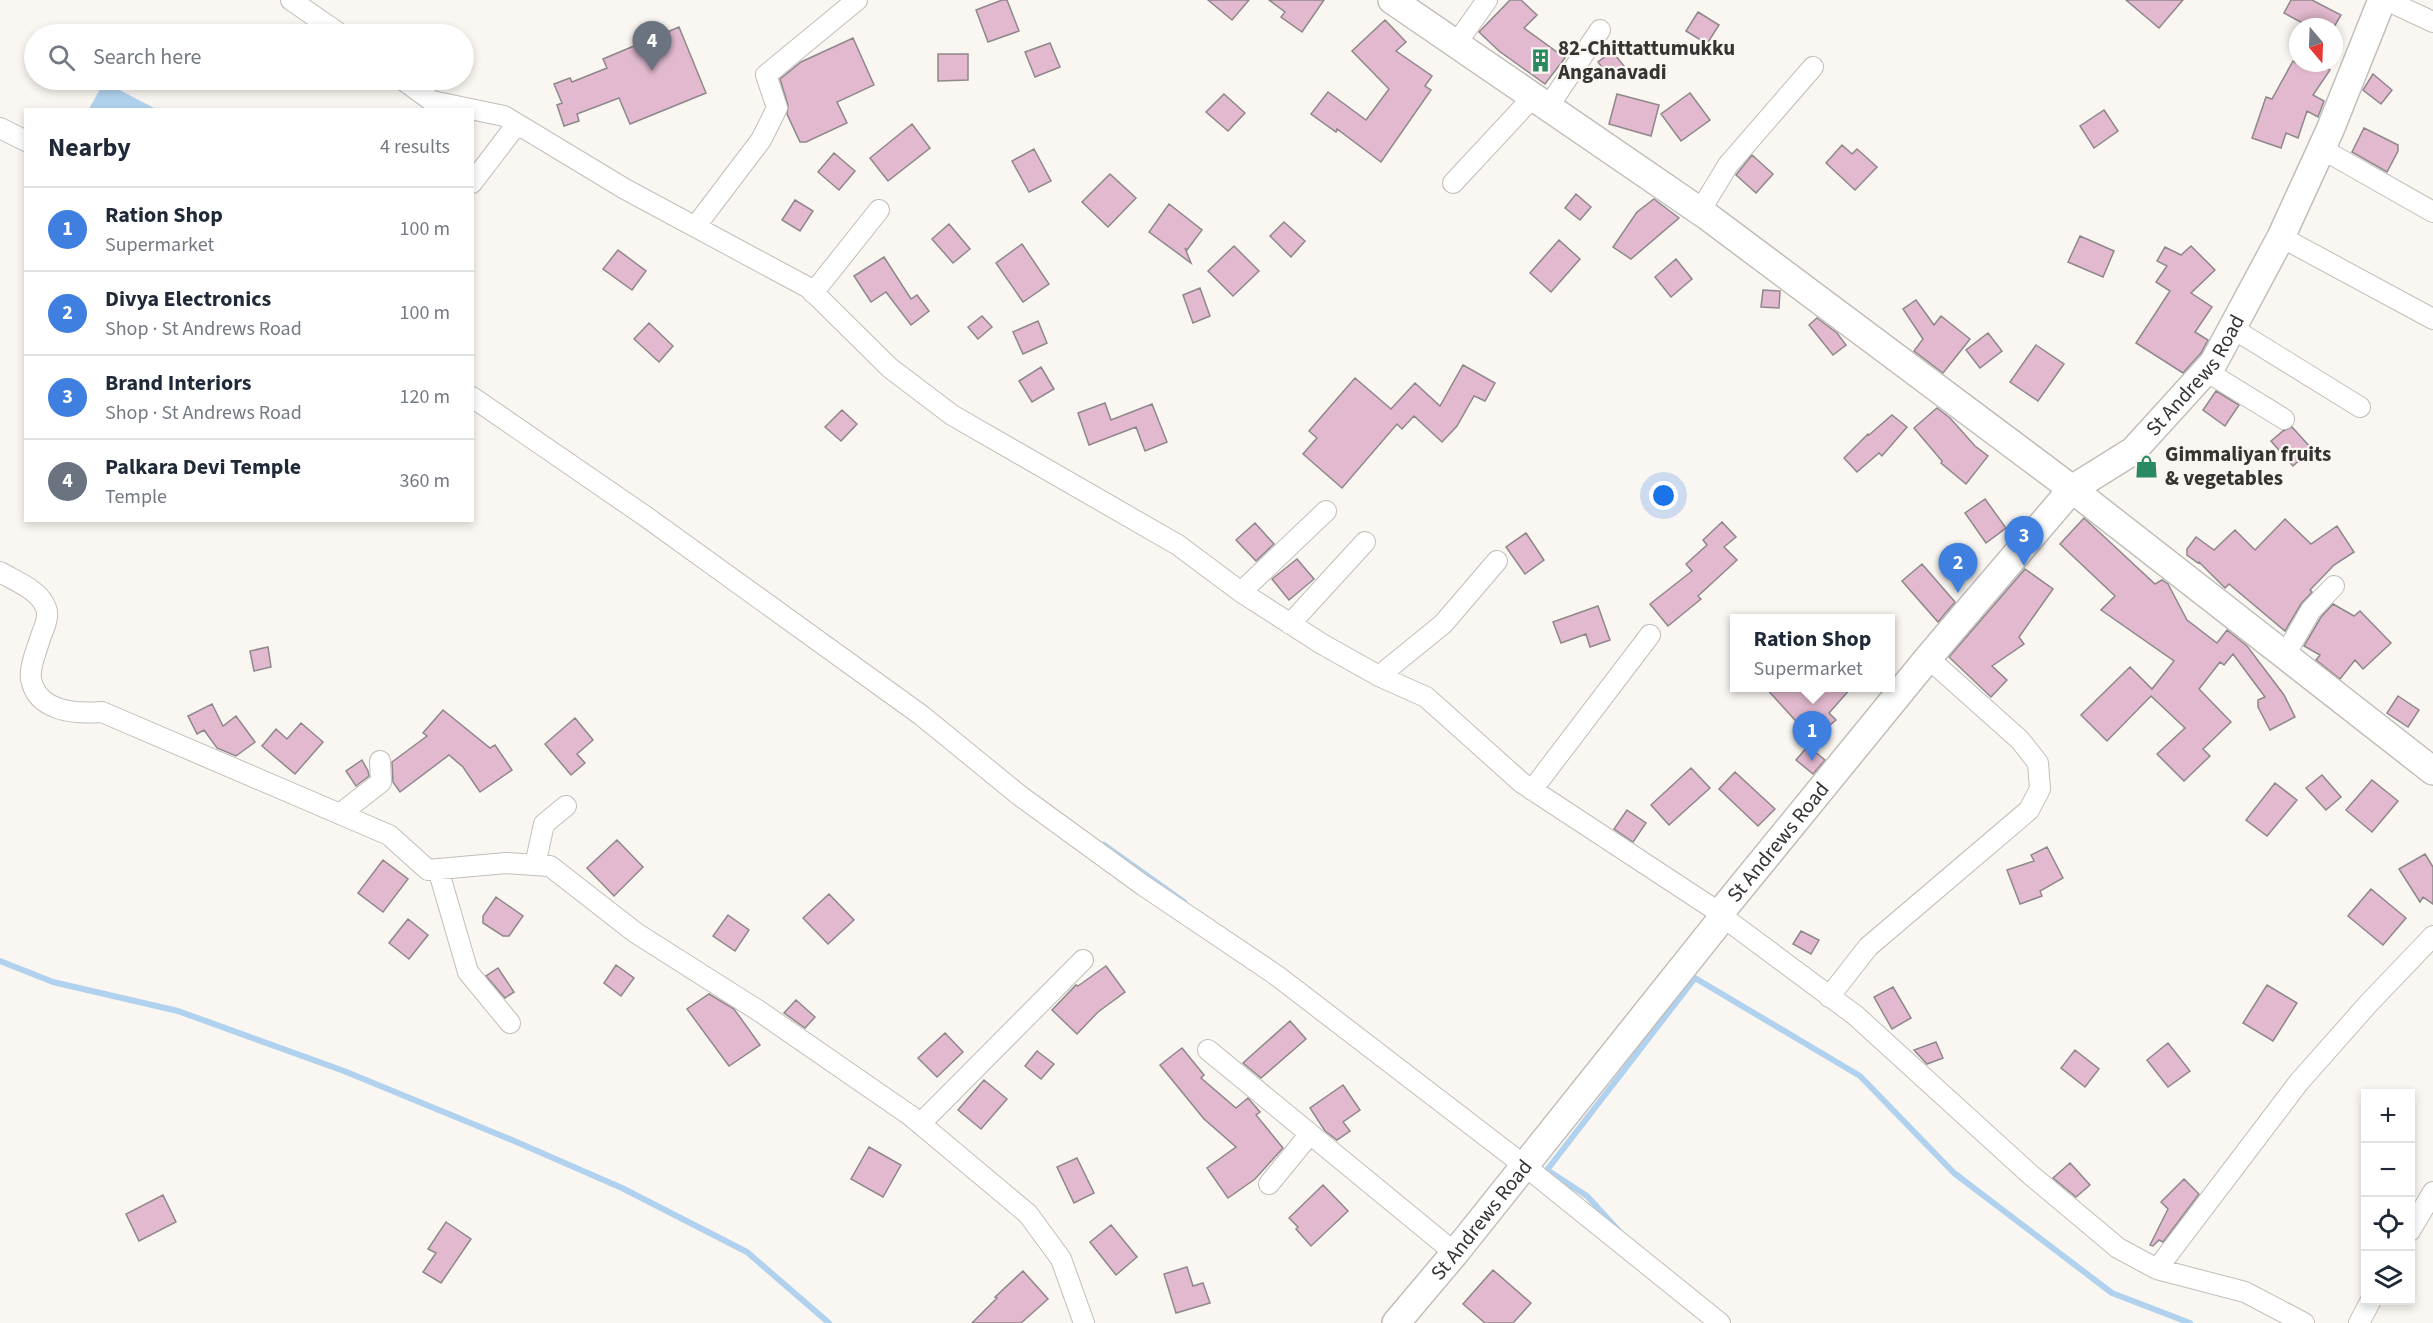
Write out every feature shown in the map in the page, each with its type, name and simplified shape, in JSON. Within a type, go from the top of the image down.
[{"type":"main road","points":[[1392,0],[1700,211],[2072,489],[2433,771]]},
{"type":"main road","name":"St Andrews Road","points":[[1399,1322],[1928,658],[2072,489],[2133,451],[2214,362],[2281,237],[2322,149],[2384,0]]},
{"type":"street","points":[[291,0],[326,24]]},
{"type":"street","points":[[695,227],[761,140],[777,108],[766,75],[857,0]]},
{"type":"street","points":[[1456,44],[1486,0]]},
{"type":"street","points":[[2384,0],[2433,22]]},
{"type":"street","points":[[1452,183],[1540,102],[1600,30]]},
{"type":"street","points":[[1700,211],[1728,165],[1813,67]]},
{"type":"street","points":[[417,90],[432,101],[466,108]]},
{"type":"street","points":[[474,110],[504,116],[625,189],[809,288],[890,368],[952,415],[1178,545],[1241,592],[1290,624],[1379,676],[1426,697],[1522,783],[1722,915],[1855,1015],[2032,1176],[2118,1248],[2157,1269],[2246,1292],[2304,1323]]},
{"type":"street","points":[[474,180],[518,124]]},
{"type":"street","points":[[0,128],[24,140]]},
{"type":"street","points":[[2322,149],[2433,212]]},
{"type":"street","points":[[813,293],[879,210]]},
{"type":"street","points":[[2281,237],[2433,319]]},
{"type":"street","points":[[2232,328],[2360,407]]},
{"type":"street","points":[[2206,371],[2284,419]]},
{"type":"street","points":[[474,398],[645,516],[921,715],[1019,795],[1144,886],[1276,975],[1524,1166],[1720,1323]]},
{"type":"street","points":[[1241,592],[1326,511]]},
{"type":"street","points":[[1290,624],[1365,542]]},
{"type":"street","points":[[1379,676],[1443,624],[1497,561]]},
{"type":"street","points":[[0,572],[37,594],[46,608],[47,620],[30,677],[36,693],[47,705],[79,714],[102,712],[340,814],[389,836],[428,870],[506,863],[550,866],[636,933],[759,1011],[920,1124],[1028,1214],[1060,1259],[1084,1323]]},
{"type":"street","points":[[2285,655],[2312,609],[2334,586]]},
{"type":"street","points":[[1532,790],[1650,635]]},
{"type":"street","points":[[1829,997],[1868,947],[2029,810],[2040,789],[2038,763],[2020,740],[1928,658]]},
{"type":"street","points":[[340,814],[381,782],[380,761]]},
{"type":"street","points":[[535,865],[544,824],[566,806]]},
{"type":"street","points":[[438,869],[468,972],[510,1023]]},
{"type":"street","points":[[2157,1269],[2299,1082],[2369,1003],[2433,936]]},
{"type":"street","points":[[920,1124],[1083,960]]},
{"type":"street","points":[[1208,1050],[1455,1253]]},
{"type":"street","points":[[1269,1184],[1310,1134]]},
{"type":"street","points":[[2415,1223],[2433,1192]]},
{"type":"street","points":[[2359,1323],[2369,1305]]},
{"type":"water","points":[[100,90],[119,90],[154,108],[90,108]]},
{"type":"building","points":[[1007,0],[1019,31],[988,42],[976,10]]},
{"type":"building","points":[[1208,0],[1249,0],[1232,20]]},
{"type":"building","points":[[1269,0],[1324,0],[1302,32],[1281,17],[1285,12]]},
{"type":"building","points":[[1510,0],[1521,0],[1537,15],[1524,28],[1565,58],[1545,84],[1499,51],[1479,32]]},
{"type":"building","points":[[2126,0],[2183,0],[2159,28]]},
{"type":"building","points":[[2291,0],[2312,0],[2341,15],[2339,18],[2293,18],[2284,13]]},
{"type":"building","points":[[1698,12],[1719,25],[1707,44],[1686,31]]},
{"type":"building","points":[[1385,20],[1406,42],[1396,51],[1432,76],[1425,86],[1431,90],[1381,162],[1337,129],[1336,132],[1311,114],[1328,92],[1366,120],[1389,89],[1352,51]]},
{"type":"building","points":[[679,27],[706,93],[630,124],[619,98],[577,114],[579,121],[564,126],[557,105],[562,103],[554,84],[570,78],[572,82],[607,68],[603,59]]},
{"type":"building","points":[[853,38],[874,85],[837,102],[847,123],[806,142],[800,142],[787,114],[788,105],[780,79],[801,62]]},
{"type":"building","points":[[1050,43],[1060,67],[1035,77],[1025,52]]},
{"type":"building","points":[[1612,51],[1624,66],[1609,77],[1598,62]]},
{"type":"building","points":[[938,54],[968,54],[968,80],[938,81]]},
{"type":"building","points":[[2289,68],[2289,72],[2329,72],[2313,95],[2324,101],[2318,117],[2307,111],[2298,138],[2286,133],[2281,148],[2252,138],[2266,97],[2272,99]]},
{"type":"building","points":[[2373,74],[2392,90],[2381,104],[2363,90]]},
{"type":"building","points":[[1690,93],[1710,120],[1681,141],[1661,114]]},
{"type":"building","points":[[1224,94],[1245,113],[1228,131],[1206,112]]},
{"type":"building","points":[[1617,94],[1659,105],[1651,136],[1609,124]]},
{"type":"building","points":[[2104,110],[2118,131],[2094,148],[2080,126]]},
{"type":"building","points":[[912,124],[930,148],[888,181],[870,158]]},
{"type":"building","points":[[2364,128],[2398,145],[2398,151],[2387,172],[2352,152]]},
{"type":"building","points":[[1842,145],[1852,154],[1857,149],[1877,167],[1855,190],[1826,163]]},
{"type":"building","points":[[1034,149],[1051,181],[1029,192],[1012,161]]},
{"type":"building","points":[[834,153],[855,171],[839,190],[818,172]]},
{"type":"building","points":[[1752,155],[1773,174],[1756,193],[1736,175]]},
{"type":"building","points":[[1110,174],[1136,198],[1108,227],[1082,202]]},
{"type":"building","points":[[1576,194],[1591,207],[1580,220],[1565,208]]},
{"type":"building","points":[[1654,199],[1679,218],[1631,259],[1613,247],[1637,212]]},
{"type":"building","points":[[795,200],[813,211],[800,231],[782,220]]},
{"type":"building","points":[[1169,204],[1202,230],[1187,250],[1185,248],[1191,263],[1149,232]]},
{"type":"building","points":[[1284,222],[1305,241],[1291,257],[1270,236]]},
{"type":"building","points":[[949,224],[970,249],[953,263],[932,239]]},
{"type":"building","points":[[2080,236],[2114,251],[2103,277],[2068,262]]},
{"type":"building","points":[[1559,240],[1580,259],[1551,292],[1530,273]]},
{"type":"building","points":[[1022,244],[1049,284],[1023,302],[996,263]]},
{"type":"building","points":[[1234,246],[1259,271],[1233,296],[1208,271]]},
{"type":"building","points":[[2191,246],[2215,270],[2191,293],[2212,307],[2195,332],[2208,340],[2201,353],[2183,373],[2136,343],[2170,291],[2156,282],[2167,266],[2157,261],[2165,247],[2181,255]]},
{"type":"building","points":[[618,250],[646,271],[632,290],[603,269]]},
{"type":"building","points":[[884,257],[911,299],[917,295],[929,311],[911,325],[886,292],[871,302],[854,276]]},
{"type":"building","points":[[1676,259],[1692,279],[1671,297],[1655,277]]},
{"type":"building","points":[[1200,288],[1210,316],[1193,323],[1183,295]]},
{"type":"building","points":[[1763,290],[1780,291],[1779,308],[1761,307]]},
{"type":"building","points":[[1916,300],[1934,325],[1941,316],[1970,339],[1943,373],[1914,351],[1923,339],[1903,309]]},
{"type":"building","points":[[982,316],[992,327],[978,339],[968,327]]},
{"type":"building","points":[[1817,318],[1837,333],[1846,345],[1833,355],[1809,325]]},
{"type":"building","points":[[1038,321],[1047,343],[1023,354],[1013,332]]},
{"type":"building","points":[[649,323],[673,346],[659,362],[634,339]]},
{"type":"building","points":[[1988,333],[2002,351],[1980,368],[1966,350]]},
{"type":"building","points":[[2036,345],[2064,364],[2038,401],[2010,382]]},
{"type":"building","points":[[1463,365],[1495,383],[1485,401],[1474,396],[1457,426],[1442,442],[1414,416],[1402,429],[1397,424],[1342,488],[1303,454],[1317,438],[1309,431],[1355,378],[1391,409],[1415,383],[1440,406]]},
{"type":"building","points":[[1041,367],[1054,389],[1032,402],[1019,381]]},
{"type":"building","points":[[2216,391],[2239,405],[2225,426],[2203,410]]},
{"type":"building","points":[[1105,403],[1111,420],[1152,404],[1167,442],[1145,451],[1136,427],[1089,445],[1078,413]]},
{"type":"building","points":[[1937,408],[1988,456],[1966,484],[1941,463],[1942,461],[1914,428]]},
{"type":"building","points":[[842,410],[857,424],[841,441],[825,427]]},
{"type":"building","points":[[1892,415],[1907,427],[1882,456],[1879,453],[1857,472],[1844,458],[1868,434]]},
{"type":"building","points":[[2292,427],[2312,449],[2293,466],[2271,441]]},
{"type":"building","points":[[1985,499],[2006,528],[1986,543],[1965,513]]},
{"type":"building","points":[[2084,518],[2155,584],[2162,580],[2168,584],[2187,620],[2217,643],[2227,630],[2247,646],[2284,695],[2295,717],[2270,730],[2258,707],[2258,700],[2265,697],[2233,654],[2224,665],[2220,662],[2199,689],[2231,722],[2203,749],[2210,756],[2184,781],[2157,754],[2185,728],[2151,696],[2107,741],[2081,715],[2130,667],[2152,689],[2174,661],[2101,610],[2115,596],[2060,544]]},
{"type":"building","points":[[2285,519],[2311,544],[2337,526],[2354,552],[2334,565],[2310,590],[2312,592],[2301,604],[2285,631],[2229,584],[2225,588],[2199,562],[2187,555],[2187,549],[2196,537],[2214,550],[2235,530],[2255,550]]},
{"type":"building","points":[[1722,522],[1736,537],[1724,547],[1737,560],[1698,596],[1701,599],[1668,626],[1650,604],[1692,571],[1686,564],[1707,545],[1703,540]]},
{"type":"building","points":[[1255,523],[1274,544],[1256,561],[1236,540]]},
{"type":"building","points":[[1526,533],[1544,560],[1525,574],[1506,547]]},
{"type":"building","points":[[1297,559],[1314,579],[1289,600],[1272,579]]},
{"type":"building","points":[[1922,564],[1955,602],[1938,622],[1902,581]]},
{"type":"building","points":[[2025,569],[2053,589],[2019,637],[2024,644],[1992,666],[2007,680],[1991,697],[1949,657]]},
{"type":"building","points":[[2333,604],[2354,616],[2360,611],[2391,643],[2363,669],[2355,660],[2340,679],[2316,660],[2320,655],[2304,646],[2321,617]]},
{"type":"building","points":[[1598,606],[1610,640],[1590,647],[1586,634],[1561,643],[1553,622]]},
{"type":"building","points":[[268,647],[271,667],[254,671],[250,651]]},
{"type":"building","points":[[1770,692],[1848,692],[1829,713],[1836,720],[1813,740]]},
{"type":"building","points":[[2398,696],[2419,710],[2408,727],[2387,713]]},
{"type":"building","points":[[212,704],[223,726],[236,716],[255,742],[236,756],[217,748],[204,730],[197,734],[188,716]]},
{"type":"building","points":[[443,710],[490,748],[495,745],[512,770],[480,792],[463,767],[449,755],[400,792],[393,782],[392,762],[427,736],[423,733]]},
{"type":"building","points":[[575,718],[593,740],[577,754],[585,763],[571,775],[545,744]]},
{"type":"building","points":[[301,723],[323,742],[295,774],[262,746],[276,729],[287,739]]},
{"type":"building","points":[[1808,746],[1825,760],[1813,774],[1796,760]]},
{"type":"building","points":[[362,760],[369,776],[356,786],[346,771]]},
{"type":"building","points":[[1691,768],[1710,788],[1669,825],[1651,805]]},
{"type":"building","points":[[1735,772],[1775,809],[1758,826],[1719,789]]},
{"type":"building","points":[[2322,775],[2341,797],[2326,810],[2306,788]]},
{"type":"building","points":[[2372,780],[2398,801],[2372,832],[2346,810]]},
{"type":"building","points":[[2275,783],[2297,800],[2267,836],[2246,820]]},
{"type":"building","points":[[1627,810],[1646,823],[1633,842],[1614,829]]},
{"type":"building","points":[[617,840],[643,867],[614,896],[587,868]]},
{"type":"building","points":[[2047,847],[2063,878],[2040,891],[2042,896],[2020,904],[2007,870],[2034,861],[2031,855]]},
{"type":"building","points":[[2425,854],[2433,867],[2433,904],[2423,897],[2420,902],[2399,869]]},
{"type":"building","points":[[383,860],[408,879],[383,912],[358,893]]},
{"type":"building","points":[[2371,889],[2406,918],[2383,945],[2348,916]]},
{"type":"building","points":[[829,894],[854,920],[828,944],[803,918]]},
{"type":"building","points":[[496,897],[523,916],[509,936],[503,936],[483,923],[483,916]]},
{"type":"building","points":[[728,915],[749,930],[735,951],[713,936]]},
{"type":"building","points":[[408,919],[428,935],[409,959],[389,943]]},
{"type":"building","points":[[1801,931],[1819,940],[1811,954],[1793,944]]},
{"type":"building","points":[[616,965],[634,978],[621,996],[604,983]]},
{"type":"building","points":[[1106,966],[1125,992],[1098,1012],[1077,1034],[1052,1010],[1076,985],[1078,986]]},
{"type":"building","points":[[498,968],[514,992],[505,998],[486,976]]},
{"type":"building","points":[[2267,985],[2297,1003],[2273,1041],[2243,1023]]},
{"type":"building","points":[[1893,987],[1911,1018],[1892,1029],[1874,997]]},
{"type":"building","points":[[709,994],[734,1009],[760,1045],[729,1066],[687,1009]]},
{"type":"building","points":[[796,1000],[815,1017],[805,1028],[784,1013]]},
{"type":"building","points":[[1290,1021],[1306,1039],[1261,1078],[1243,1063]]},
{"type":"building","points":[[945,1033],[963,1052],[937,1077],[918,1058]]},
{"type":"building","points":[[1936,1042],[1943,1058],[1927,1064],[1914,1050]]},
{"type":"building","points":[[2168,1043],[2190,1071],[2168,1087],[2147,1060]]},
{"type":"building","points":[[1182,1048],[1204,1075],[1201,1078],[1236,1108],[1248,1098],[1260,1112],[1256,1115],[1283,1148],[1255,1179],[1228,1198],[1207,1168],[1236,1147],[1204,1119],[1160,1065]]},
{"type":"building","points":[[2075,1050],[2099,1069],[2085,1087],[2061,1068]]},
{"type":"building","points":[[1037,1051],[1054,1064],[1041,1079],[1025,1066]]},
{"type":"building","points":[[984,1080],[1007,1099],[981,1129],[958,1110]]},
{"type":"building","points":[[1343,1085],[1360,1110],[1343,1122],[1350,1131],[1337,1140],[1325,1131],[1310,1108]]},
{"type":"building","points":[[869,1147],[901,1165],[883,1197],[851,1179]]},
{"type":"building","points":[[1077,1158],[1094,1193],[1074,1203],[1057,1167]]},
{"type":"building","points":[[2070,1163],[2090,1185],[2076,1197],[2053,1178]]},
{"type":"building","points":[[2184,1179],[2199,1194],[2163,1242],[2159,1240],[2153,1246],[2150,1245],[2168,1209],[2161,1202]]},
{"type":"building","points":[[1323,1185],[1348,1211],[1311,1246],[1289,1218]]},
{"type":"building","points":[[163,1195],[176,1222],[139,1241],[126,1214]]},
{"type":"building","points":[[446,1222],[471,1239],[441,1283],[423,1272],[436,1253],[428,1249]]},
{"type":"building","points":[[1111,1225],[1137,1257],[1116,1275],[1090,1242]]},
{"type":"building","points":[[1187,1267],[1193,1286],[1203,1283],[1210,1303],[1176,1313],[1164,1274]]},
{"type":"building","points":[[1493,1270],[1531,1303],[1513,1323],[1485,1323],[1463,1304]]},
{"type":"building","points":[[1023,1271],[1048,1299],[1021,1323],[972,1323],[997,1298],[995,1297]]},
{"type":"waterway","points":[[1104,845],[1184,902]]},
{"type":"waterway","points":[[0,961],[53,982],[178,1011],[344,1071],[622,1188],[747,1252],[829,1323]]},
{"type":"waterway","points":[[1620,1232],[1587,1196],[1547,1170],[1695,978],[1860,1076],[1954,1173],[2112,1293],[2190,1323]]},
{"type":"place","name":"82-Chittattumukku Anganavadi","points":[[1540,60]]},
{"type":"place","name":"Palkara Devi Temple","points":[[652,71]]},
{"type":"place","name":"Gimmaliyan fruits & vegetables","points":[[2147,466]]},
{"type":"place","name":"Brand Interiors","points":[[2024,566]]},
{"type":"place","name":"Divya Electronics","points":[[1958,593]]},
{"type":"place","name":"Ration Shop","points":[[1812,761]]}]
